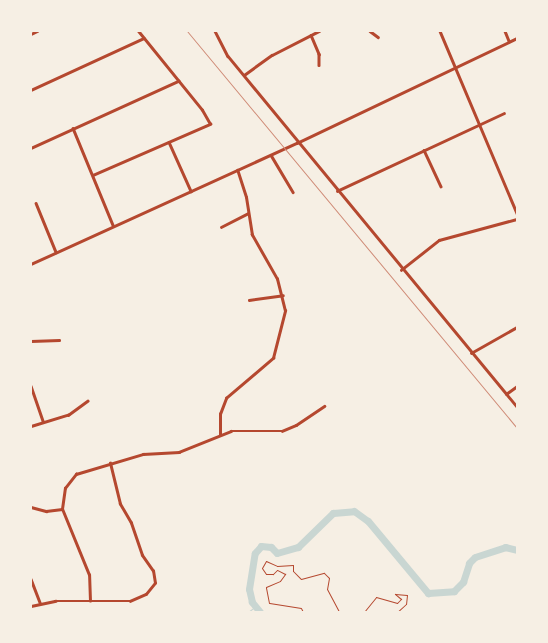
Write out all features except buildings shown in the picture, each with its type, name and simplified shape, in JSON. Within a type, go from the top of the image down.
[{"type":"street","points":[[31,34],[37,31]]},
{"type":"street","points":[[93,175],[210,124],[138,31]]},
{"type":"street","points":[[215,31],[228,56],[297,143],[517,407]]},
{"type":"street","points":[[244,75],[272,55],[319,31]]},
{"type":"street","points":[[370,31],[378,37]]},
{"type":"street","points":[[440,31],[454,68],[517,213]]},
{"type":"street","points":[[505,31],[509,41]]},
{"type":"street","points":[[311,35],[319,54],[319,65]]},
{"type":"street","points":[[31,90],[144,38]]},
{"type":"street","points":[[31,264],[113,225],[297,143],[517,38]]},
{"type":"street","points":[[31,148],[178,81]]},
{"type":"street","points":[[336,191],[504,113]]},
{"type":"street","points":[[74,128],[113,225]]},
{"type":"street","points":[[169,142],[191,191]]},
{"type":"street","points":[[424,150],[441,186]]},
{"type":"street","points":[[271,155],[293,192]]},
{"type":"street","points":[[220,434],[220,414],[226,398],[243,382],[266,368],[274,358],[284,321],[283,295],[272,269],[252,235],[244,188],[237,170]]},
{"type":"street","points":[[36,203],[56,252]]},
{"type":"street","points":[[221,227],[248,213]]},
{"type":"street","points":[[401,270],[427,247],[447,236],[496,227],[517,219]]},
{"type":"street","points":[[249,300],[283,295]]},
{"type":"street","points":[[471,353],[517,327]]},
{"type":"street","points":[[31,341],[59,340]]},
{"type":"street","points":[[31,386],[43,421]]},
{"type":"street","points":[[506,394],[517,386]]},
{"type":"street","points":[[31,426],[68,415],[86,401]]},
{"type":"street","points":[[90,601],[90,575],[62,509],[63,492],[72,478],[82,471],[150,452],[180,452],[220,434],[247,429],[282,430],[296,425],[324,406]]},
{"type":"street","points":[[31,606],[90,601],[135,600],[150,590],[156,579],[120,504],[110,463]]},
{"type":"street","points":[[31,507],[46,511],[62,509]]},
{"type":"street","points":[[31,579],[40,604]]},
{"type":"path","points":[[303,612],[300,608],[269,602],[266,587],[280,581],[285,574],[277,570],[273,574],[266,574],[262,568],[266,561],[277,566],[294,564],[293,571],[301,579],[324,573],[329,578],[327,589],[339,612]]},
{"type":"path","points":[[364,612],[373,598],[379,596],[397,603],[401,599],[395,594],[407,595],[406,604],[397,612]]},
{"type":"waterway","points":[[260,612],[252,602],[249,589],[255,553],[261,546],[271,547],[277,553],[298,547],[333,513],[354,511],[368,521],[428,593],[454,591],[463,582],[469,563],[475,557],[505,547],[517,550]]},
{"type":"waterway","points":[[248,612],[256,606]]},
{"type":"railway","points":[[187,31],[517,428]]}]
